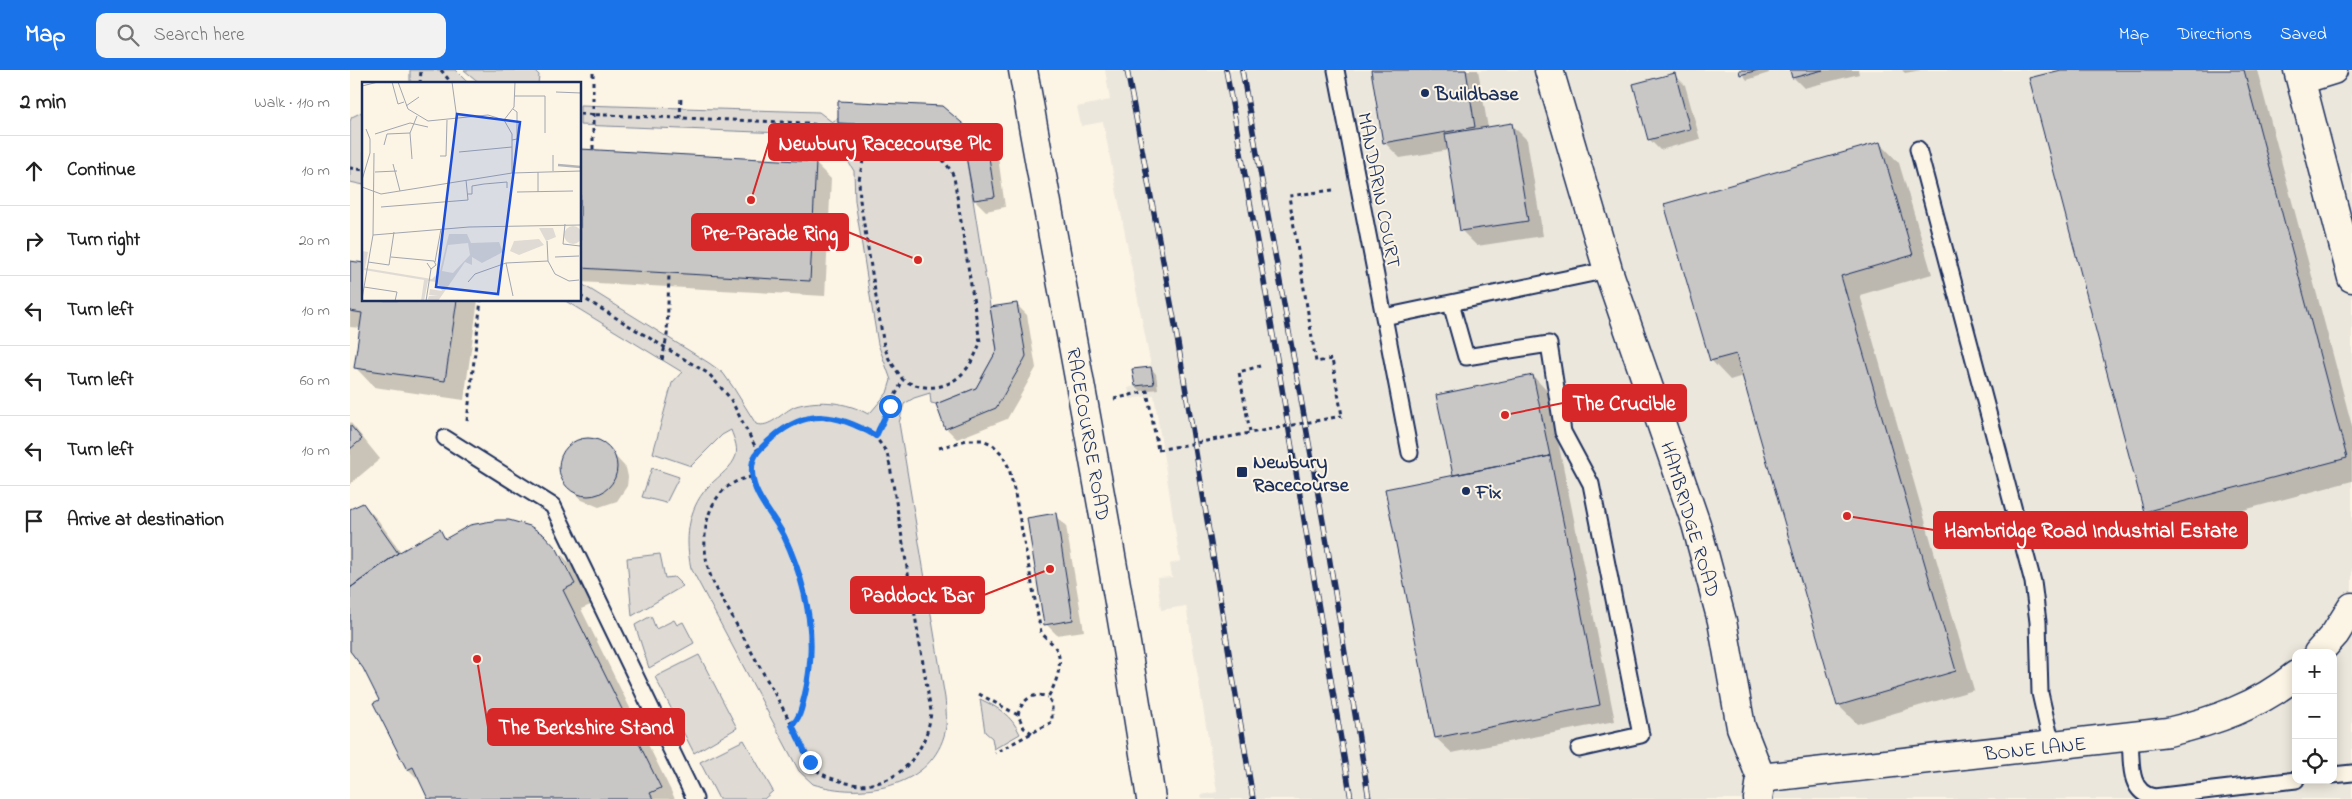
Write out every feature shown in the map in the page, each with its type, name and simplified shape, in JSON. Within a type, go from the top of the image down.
[{"type":"street","name":"RACECOURSE ROAD","points":[[1022,70],[1078,368],[1151,799]]},
{"type":"street","name":"HAMBRIDGE ROAD","points":[[1549,70],[1608,270],[1696,524],[1722,621],[1741,727],[1759,789]]},
{"type":"street","points":[[2333,70],[2299,75],[2352,278]]},
{"type":"street","points":[[2321,649],[2350,614]]},
{"type":"street","name":"BONE LANE","points":[[1759,789],[2052,746],[2168,732],[2227,716],[2277,690],[2292,678]]},
{"type":"lane","name":"MANDARIN COURT","points":[[1336,70],[1410,453]]},
{"type":"lane","points":[[1918,149],[2033,582],[2038,622],[2040,693],[2052,746]]},
{"type":"lane","points":[[1384,317],[1608,270]]},
{"type":"lane","points":[[1451,304],[1466,357],[1549,344],[1564,432],[1591,484],[1641,735],[1579,749]]},
{"type":"lane","points":[[445,438],[552,506],[696,799]]},
{"type":"lane","points":[[2130,737],[2134,779],[2138,791],[2146,796],[2154,797],[2292,780]]},
{"type":"lane","points":[[2337,775],[2352,773]]},
{"type":"path","points":[[441,70],[450,82]]},
{"type":"path","points":[[593,73],[593,150]]},
{"type":"path","points":[[680,119],[681,96]]},
{"type":"path","points":[[581,114],[807,123],[825,127],[846,149],[863,161]]},
{"type":"path","points":[[911,143],[933,150],[948,166],[954,177],[979,326],[980,342],[973,363],[957,380],[948,384],[924,386],[913,385],[903,380],[889,359],[884,346],[860,200],[859,180],[863,161],[871,154],[890,146],[911,143]]},
{"type":"path","points":[[1108,400],[1147,390],[1158,450],[1342,416],[1332,359],[1316,362],[1289,196],[1311,194]]},
{"type":"path","points":[[662,360],[665,347],[668,273]]},
{"type":"path","points":[[581,297],[709,374],[722,387],[737,410],[758,450]]},
{"type":"path","points":[[463,449],[481,301]]},
{"type":"path","points":[[1250,432],[1239,372],[1260,366]]},
{"type":"path","points":[[876,436],[903,380]]},
{"type":"path","points":[[752,477],[733,483],[721,494],[706,526],[704,555],[708,572],[792,725],[810,762],[818,772],[829,777],[856,785],[876,783],[897,774],[918,753],[927,733],[931,711],[887,453],[876,436],[861,427],[838,419],[812,417],[787,427],[758,450],[752,462],[752,477],[756,493],[782,533],[793,556],[808,606],[811,644],[808,682],[798,720],[792,725]]},
{"type":"path","points":[[939,448],[967,440],[982,440],[992,444],[1002,454],[1009,468],[1041,632],[1054,645],[1059,658],[1057,679],[1048,697]]},
{"type":"path","points":[[979,694],[1018,715]]},
{"type":"path","points":[[995,753],[1032,733],[1052,722],[1052,704],[1048,697],[1043,695],[1029,697],[1019,708],[1018,715],[1024,728],[1032,733]]},
{"type":"shaded area","points":[[410,70],[455,70],[467,82],[410,82]]},
{"type":"shaded area","points":[[464,70],[534,70],[539,75],[538,82],[479,82]]},
{"type":"shaded area","points":[[1105,70],[2352,70],[2352,799],[1202,799],[1201,795],[1217,792],[1186,606],[1161,610],[1157,578],[1172,577],[1170,564],[1180,561],[1154,395],[1130,399],[1128,388],[1135,386],[1132,369],[1151,366],[1103,122],[1081,126],[1077,107],[1110,100]]},
{"type":"shaded area","points":[[581,105],[819,112],[832,122],[838,118],[838,123],[935,128],[966,156],[997,350],[976,388],[936,404],[931,403],[930,393],[914,398],[904,404],[899,423],[945,698],[946,726],[936,754],[923,768],[908,778],[890,786],[871,789],[851,790],[813,784],[799,771],[691,568],[688,547],[689,526],[700,497],[729,467],[736,456],[735,441],[731,430],[722,435],[691,466],[653,453],[672,383],[682,372],[566,301],[581,301],[581,284],[709,363],[723,373],[756,424],[761,425],[771,422],[796,406],[823,402],[842,404],[868,414],[871,412],[887,393],[891,380],[878,344],[855,201],[854,171],[846,158],[817,136],[809,134],[581,125]]},
{"type":"shaded area","points":[[362,112],[362,185],[350,182],[350,121],[352,117]]},
{"type":"shaded area","points":[[652,468],[679,477],[666,503],[642,497]]},
{"type":"shaded area","points":[[660,554],[665,578],[674,577],[683,586],[632,616],[627,558]]},
{"type":"shaded area","points":[[651,616],[656,629],[674,620],[677,625],[683,622],[694,643],[649,668],[635,625]]},
{"type":"shaded area","points":[[699,655],[737,728],[694,753],[655,677]]},
{"type":"shaded area","points":[[980,699],[1004,713],[1013,722],[1020,734],[994,749],[992,738],[985,732]]},
{"type":"shaded area","points":[[744,740],[773,791],[764,799],[719,799],[700,762]]},
{"type":"building","points":[[1371,70],[1466,70],[1475,127],[1383,143]]},
{"type":"building","points":[[1739,70],[1758,70],[1740,75]]},
{"type":"building","points":[[1790,70],[1823,70],[1792,78]]},
{"type":"building","points":[[2061,70],[2244,70],[2347,458],[2144,512],[2029,78]]},
{"type":"building","points":[[1675,73],[1690,129],[1648,140],[1633,84]]},
{"type":"building","points":[[838,101],[942,106],[987,144],[995,197],[974,200],[966,156],[935,128],[838,123]]},
{"type":"building","points":[[1512,123],[1528,221],[1460,231],[1445,134]]},
{"type":"building","points":[[1880,142],[1913,255],[1841,276],[1956,671],[1837,706],[1736,354],[1710,361],[1664,204]]},
{"type":"building","points":[[581,149],[816,162],[810,281],[581,268]]},
{"type":"building","points":[[350,261],[362,263],[362,301],[457,301],[445,381],[354,368],[362,313],[350,311]]},
{"type":"building","points":[[1017,303],[1026,356],[1024,360],[996,408],[945,429],[936,404],[976,388],[997,350],[990,307]]},
{"type":"building","points":[[1151,367],[1154,384],[1135,386],[1132,369]]},
{"type":"building","points":[[1533,375],[1550,456],[1453,475],[1436,395]]},
{"type":"building","points":[[350,425],[362,439],[350,449]]},
{"type":"building","points":[[582,438],[594,438],[609,446],[617,461],[617,473],[609,488],[594,496],[582,496],[567,488],[559,473],[559,461],[567,446]]},
{"type":"building","points":[[1550,456],[1600,705],[1435,738],[1385,489]]},
{"type":"building","points":[[363,503],[398,553],[350,588],[350,509]]},
{"type":"building","points":[[1056,513],[1073,620],[1044,625],[1027,518]]},
{"type":"building","points":[[497,520],[509,520],[530,526],[544,535],[557,549],[575,584],[563,590],[661,788],[650,793],[653,799],[428,799],[413,767],[407,770],[373,703],[379,700],[363,668],[350,651],[350,588],[398,553],[440,529],[445,539],[470,525]]},
{"type":"railway","points":[[1127,70],[1174,319],[1253,799]]},
{"type":"railway","points":[[1226,70],[1260,258],[1351,799]]},
{"type":"railway","points":[[1242,70],[1327,544],[1369,799]]},
{"type":"place","name":"Buildbase","points":[[1425,93]]},
{"type":"place","name":"Newbury Racecourse Plc","points":[[751,200]]},
{"type":"place","name":"Pre-Parade Ring","points":[[918,260]]},
{"type":"place","name":"The Crucible","points":[[1505,415]]},
{"type":"place","name":"Newbury Racecourse","points":[[1242,472]]},
{"type":"place","name":"Fix","points":[[1466,491]]},
{"type":"place","name":"Hambridge Road Industrial Estate","points":[[1847,516]]},
{"type":"place","name":"Paddock Bar","points":[[1050,569]]},
{"type":"place","name":"The Berkshire Stand","points":[[477,659]]},
{"type":"route","points":[[810,762],[792,725],[798,720],[808,682],[811,644],[808,606],[789,548],[782,533],[756,493],[753,482],[752,462],[758,450],[778,433],[802,419],[821,417],[838,419],[850,422],[876,436],[890,406]]}]
